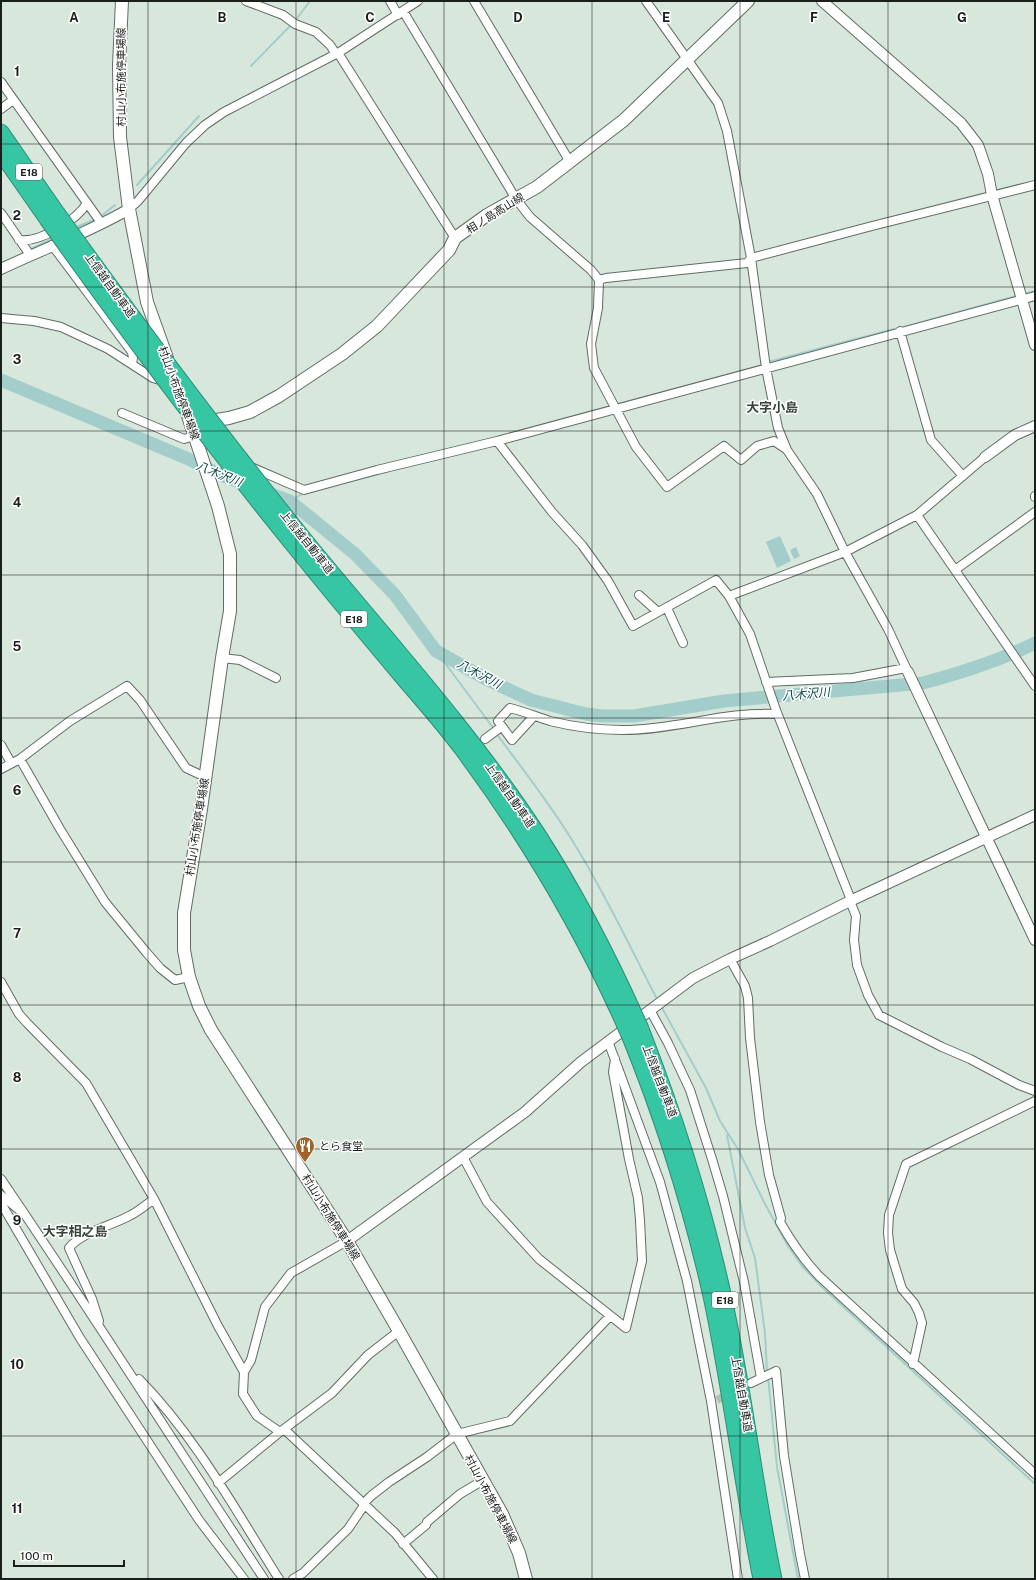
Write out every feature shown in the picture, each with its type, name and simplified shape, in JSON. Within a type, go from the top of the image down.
[{"type":"highway","name":"上信越自動車道","points":[[1,132],[52,216],[137,343],[264,510],[435,715],[484,778],[526,841],[564,903],[635,1033],[681,1137],[713,1249],[733,1344],[774,1579]]},
{"type":"highway","name":"上信越自動車道","points":[[1,154],[52,216]]},
{"type":"highway","name":"上信越自動車道","points":[[635,1033],[696,1232],[721,1347],[761,1579]]},
{"type":"main road","name":"村山小布施停車場線","points":[[122,1],[119,65],[120,137],[129,209],[147,302],[191,424],[218,506],[230,554],[230,611],[184,913],[184,950],[189,977],[199,1006],[211,1030],[347,1241],[457,1434],[512,1534],[526,1579]]},
{"type":"main road","name":"相ノ島高山線","points":[[191,424],[229,418],[250,412],[279,396],[342,354],[378,326],[449,250],[455,238],[487,215],[537,187],[624,120],[748,1]]},
{"type":"street","points":[[246,1],[283,15],[293,23],[316,32],[330,45],[337,53],[455,238]]},
{"type":"street","points":[[390,1],[400,13],[516,200],[530,217],[591,270],[599,280],[598,308],[591,344],[594,368],[636,447],[667,487],[724,446],[741,460],[756,446],[774,441],[787,450]]},
{"type":"street","points":[[1,269],[28,252],[52,245],[99,220],[129,209],[138,201],[186,143],[205,125],[224,112],[337,53],[418,1]]},
{"type":"street","points":[[474,1],[570,162]]},
{"type":"street","points":[[646,1],[718,103],[727,131],[751,258],[766,368],[778,428],[787,450],[817,494],[845,552],[888,629],[1035,940]]},
{"type":"street","points":[[822,1],[961,123],[978,145],[988,174],[992,195],[1035,345]]},
{"type":"street","points":[[1,82],[99,220]]},
{"type":"street","points":[[1,109],[13,100]]},
{"type":"street","points":[[599,280],[747,263],[751,258],[1035,185]]},
{"type":"street","points":[[20,240],[33,240],[42,237],[74,218],[87,203]]},
{"type":"street","points":[[1,213],[28,252]]},
{"type":"street","points":[[52,245],[132,352],[132,364]]},
{"type":"street","points":[[122,413],[184,439],[196,442],[269,476],[304,490],[615,410],[900,331],[1035,296]]},
{"type":"street","points":[[1,318],[34,321],[61,327],[108,349],[153,378],[177,386]]},
{"type":"street","points":[[900,331],[931,440],[963,476]]},
{"type":"street","points":[[729,596],[845,552],[917,515],[985,457],[1015,434],[1035,426]]},
{"type":"street","points":[[497,441],[552,512],[582,545],[608,581],[633,626],[716,580],[729,596],[750,634],[777,712],[856,916],[854,940],[857,965],[868,995],[879,1015],[905,1029],[970,1059],[1019,1085],[1035,1091]]},
{"type":"street","points":[[955,570],[1035,512]]},
{"type":"street","points":[[917,515],[1035,686]]},
{"type":"street","points":[[639,595],[658,612]]},
{"type":"street","points":[[667,608],[683,643]]},
{"type":"street","points":[[222,658],[240,660],[276,678]]},
{"type":"street","points":[[766,682],[853,678],[907,670]]},
{"type":"street","points":[[1,770],[20,759],[70,722],[127,686],[140,700],[186,768],[205,777]]},
{"type":"street","points":[[534,716],[512,740],[498,721],[510,708],[568,725],[624,730],[673,726],[737,714],[777,712]]},
{"type":"street","points":[[485,739],[501,726]]},
{"type":"street","points":[[1,745],[12,763]]},
{"type":"street","points":[[20,759],[60,829],[105,902],[160,968],[175,980],[189,977]]},
{"type":"street","points":[[433,1579],[395,1533],[365,1504],[282,1430],[257,1416],[243,1394],[244,1372],[251,1360],[265,1307],[291,1273],[347,1241],[463,1158],[525,1112],[581,1062],[693,978],[730,959],[770,942],[850,900],[1035,815]]},
{"type":"street","points":[[730,959],[745,986],[748,998],[750,1038],[760,1122],[768,1175],[781,1218],[780,1222],[804,1260],[913,1364],[970,1413],[1035,1474]]},
{"type":"street","points":[[1,982],[19,1014],[86,1082],[154,1199],[218,1326],[244,1372]]},
{"type":"street","points":[[652,1009],[690,1090],[723,1196],[744,1282],[761,1378]]},
{"type":"street","points":[[608,1041],[615,1056],[660,1182],[687,1281],[714,1400],[738,1579]]},
{"type":"street","points":[[463,1158],[487,1202],[539,1259],[626,1328],[642,1261],[638,1198],[613,1072],[615,1056]]},
{"type":"street","points":[[913,1364],[922,1323],[914,1303],[902,1289],[890,1250],[888,1233],[889,1214],[906,1164],[1035,1101]]},
{"type":"street","points":[[1,1179],[127,1368],[264,1579]]},
{"type":"street","points":[[1,1195],[27,1217]]},
{"type":"street","points":[[101,1330],[92,1299],[69,1248],[95,1230],[131,1215],[154,1199]]},
{"type":"street","points":[[1,1204],[80,1338],[199,1520],[244,1579]]},
{"type":"street","points":[[293,1579],[305,1576],[348,1529],[371,1496],[389,1482],[426,1458],[457,1434],[510,1421],[610,1316]]},
{"type":"street","points":[[218,1483],[282,1430],[332,1393],[368,1354],[399,1331]]},
{"type":"street","points":[[127,1368],[176,1420],[218,1483],[278,1579]]},
{"type":"street","points":[[751,1383],[776,1371],[784,1456],[800,1554],[806,1579]]},
{"type":"street","points":[[403,1544],[460,1494],[482,1481]]},
{"type":"water","points":[[780,536],[791,561],[777,568],[766,542]]},
{"type":"water","points":[[796,547],[800,556],[794,559],[790,550]]},
{"type":"waterway","points":[[295,21],[310,1]]},
{"type":"waterway","points":[[251,66],[292,24]]},
{"type":"waterway","points":[[137,185],[199,116]]},
{"type":"waterway","points":[[100,217],[115,205]]},
{"type":"waterway","points":[[74,228],[96,219]]},
{"type":"waterway","points":[[29,250],[54,238]]},
{"type":"waterway","points":[[1,263],[11,259]]},
{"type":"waterway","points":[[1025,294],[1035,291]]},
{"type":"waterway","points":[[904,327],[1016,296]]},
{"type":"waterway","points":[[768,362],[894,329]]},
{"type":"waterway","name":"八木沢川","points":[[1,380],[186,458],[223,476],[290,501],[355,554],[395,595],[436,651],[488,680],[531,700],[586,714],[602,716],[634,716],[724,701],[923,683],[980,666],[1035,643]]},
{"type":"waterway","points":[[355,480],[387,472]]},
{"type":"waterway","points":[[290,501],[304,493]]},
{"type":"waterway","points":[[436,651],[494,729]]},
{"type":"waterway","points":[[496,733],[547,802],[575,845],[608,903],[658,1001]]},
{"type":"waterway","points":[[661,1006],[706,1088],[720,1121],[738,1149],[765,1204],[788,1246],[802,1266],[822,1287],[1035,1484]]},
{"type":"waterway","points":[[727,1135],[745,1228],[755,1258],[765,1333],[767,1372]]},
{"type":"waterway","points":[[768,1377],[777,1467],[798,1579]]},
{"type":"tunnel","points":[[717,1400],[731,1393]]},
{"type":"place","name":"とら食堂","points":[[305,1163]]},
{"type":"district","name":"大字小島","points":[[772,407]]},
{"type":"district","name":"大字相之島","points":[[75,1231]]}]
